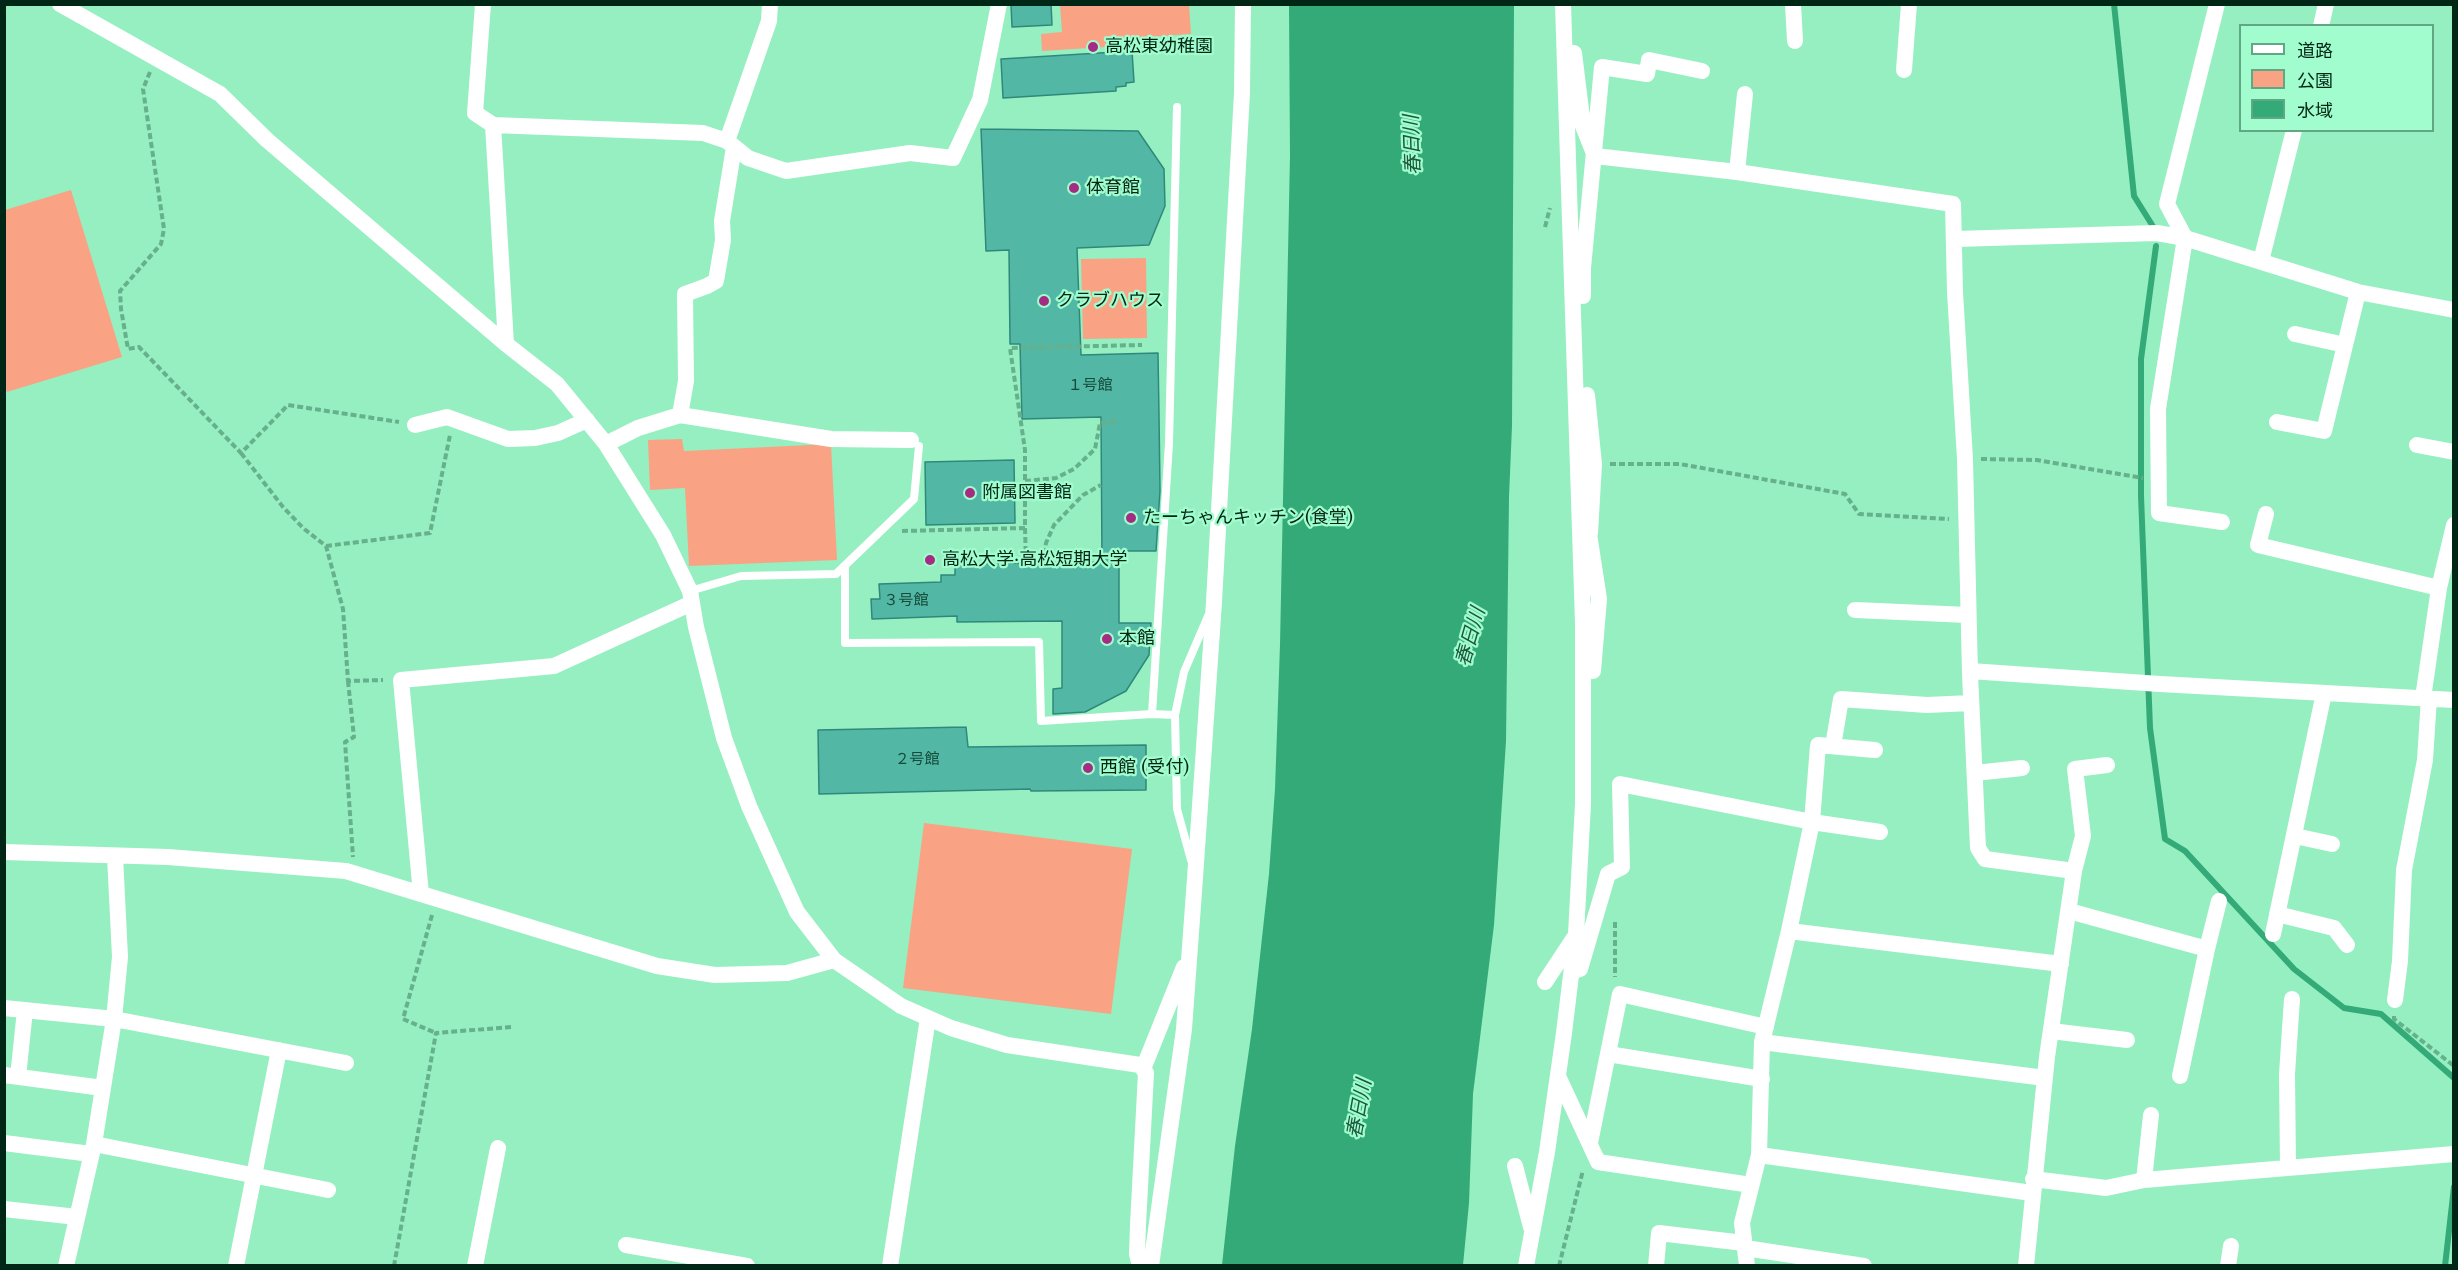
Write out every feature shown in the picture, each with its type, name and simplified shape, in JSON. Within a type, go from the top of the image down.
[{"type":"street","points":[[60,4],[220,94],[267,140],[506,344],[557,384],[606,444],[663,535],[691,597],[724,738],[749,806],[797,912],[834,960],[901,1006],[951,1028],[1007,1045],[1140,1065],[1146,1073],[1137,1254],[1140,1266]]},
{"type":"street","points":[[483,4],[475,113],[493,124],[702,133],[731,144],[748,158],[786,171],[910,153],[953,158],[980,100],[999,4]]},
{"type":"street","points":[[680,415],[686,381],[685,294],[716,281],[723,240],[722,221],[731,144],[769,21],[770,4]]},
{"type":"street","points":[[1151,1266],[1184,1029],[1196,878],[1214,602],[1242,93],[1243,4]]},
{"type":"street","points":[[1793,4],[1795,41]]},
{"type":"street","points":[[1904,70],[1909,4]]},
{"type":"street","points":[[2217,4],[2167,204],[2185,238],[2157,410],[2159,513],[2222,522]]},
{"type":"street","points":[[2321,24],[2326,4]]},
{"type":"street","points":[[1563,10],[1572,43],[1583,126],[1595,156]]},
{"type":"street","points":[[1563,10],[1574,333],[1594,464],[1585,534]]},
{"type":"street","points":[[1526,1266],[1558,1076],[1576,934],[1583,804],[1585,534],[1580,376],[1583,268],[1602,67],[1647,74],[1649,60],[1702,71]]},
{"type":"street","points":[[1737,172],[1745,94]]},
{"type":"street","points":[[493,124],[506,344]]},
{"type":"street","points":[[2261,261],[2293,132]]},
{"type":"street","points":[[1595,156],[1737,172],[1953,204],[1955,292],[1965,459],[1968,615],[1978,848],[1985,859],[2074,871]]},
{"type":"street","points":[[1954,239],[2157,233],[2185,238],[2358,292],[2454,310]]},
{"type":"street","points":[[2277,422],[2324,431],[2358,292]]},
{"type":"street","points":[[1574,333],[1583,309]]},
{"type":"street","points":[[2295,334],[2345,345]]},
{"type":"street","points":[[606,444],[638,428],[680,415],[831,439],[915,443]]},
{"type":"street","points":[[415,425],[447,417],[508,439],[535,438],[558,433],[586,420]]},
{"type":"street","points":[[2417,445],[2454,452]]},
{"type":"street","points":[[2266,514],[2258,544],[2439,588]]},
{"type":"street","points":[[2395,1000],[2400,961],[2404,870],[2425,760],[2426,698],[2439,588],[2454,525]]},
{"type":"street","points":[[429,896],[401,680],[554,666],[691,597]]},
{"type":"street","points":[[1856,610],[1968,615]]},
{"type":"street","points":[[1970,671],[2454,700]]},
{"type":"street","points":[[2273,934],[2324,693]]},
{"type":"street","points":[[1833,746],[1841,699],[1927,705],[1971,703]]},
{"type":"street","points":[[1747,1266],[1742,1223],[1759,1155],[1764,1034],[1812,822],[1818,745],[1875,750]]},
{"type":"street","points":[[2026,1266],[2032,1186],[2051,1031],[2074,871],[2083,836],[2075,768],[2107,765]]},
{"type":"street","points":[[1975,773],[2022,768]]},
{"type":"street","points":[[1571,973],[1580,969],[1608,874],[1622,867],[1620,784],[1812,822],[1880,832]]},
{"type":"street","points":[[2295,836],[2332,844]]},
{"type":"street","points":[[4,852],[168,857],[346,871],[657,966],[715,975],[787,973],[834,960]]},
{"type":"street","points":[[66,1266],[92,1149],[114,1019],[120,957],[115,856]]},
{"type":"street","points":[[2180,1076],[2219,901]]},
{"type":"street","points":[[2069,911],[2207,949]]},
{"type":"street","points":[[2277,914],[2334,928],[2347,945]]},
{"type":"street","points":[[1789,931],[2061,964]]},
{"type":"street","points":[[1545,982],[1576,934]]},
{"type":"street","points":[[1143,1069],[1190,950]]},
{"type":"street","points":[[1590,1143],[1620,994],[1764,1034],[2045,1078]]},
{"type":"street","points":[[2288,1167],[2287,1074],[2292,999]]},
{"type":"street","points":[[4,1008],[114,1019],[346,1063]]},
{"type":"street","points":[[25,1010],[11,1076],[103,1088]]},
{"type":"street","points":[[890,1266],[928,1018]]},
{"type":"street","points":[[2051,1031],[2127,1040]]},
{"type":"street","points":[[237,1266],[279,1050]]},
{"type":"street","points":[[1608,1054],[1762,1079]]},
{"type":"street","points":[[1558,1076],[1598,1162],[1751,1185]]},
{"type":"street","points":[[2144,1180],[2151,1114]]},
{"type":"street","points":[[4,1143],[92,1149],[254,1175],[328,1190]]},
{"type":"street","points":[[475,1266],[498,1148]]},
{"type":"street","points":[[1759,1155],[2032,1186],[2106,1188],[2144,1180],[2452,1154]]},
{"type":"street","points":[[1515,1166],[1533,1234]]},
{"type":"street","points":[[4,1209],[77,1217]]},
{"type":"street","points":[[1656,1266],[1659,1233],[1864,1266]]},
{"type":"street","points":[[626,1245],[706,1262],[747,1266]]},
{"type":"street","points":[[2228,1266],[2231,1246]]},
{"type":"lane","points":[[1152,714],[1169,443],[1177,107]]},
{"type":"lane","points":[[691,597],[741,576],[836,574],[914,499],[915,443]]},
{"type":"lane","points":[[845,566],[845,643],[1039,642],[1041,721],[1152,714],[1175,715]]},
{"type":"lane","points":[[1196,878],[1178,808],[1175,715],[1184,672],[1214,602]]},
{"type":"path","points":[[156,58],[143,89],[164,229],[161,244],[120,291],[128,350],[139,347],[241,453],[283,507],[303,528],[326,546],[343,609],[354,737],[345,742],[354,874]]},
{"type":"path","points":[[1026,563],[1025,450],[1010,348],[1142,345]]},
{"type":"path","points":[[241,453],[288,405],[415,425]]},
{"type":"path","points":[[326,546],[430,533],[453,419]]},
{"type":"path","points":[[1025,481],[1056,478],[1074,469],[1095,449],[1100,423],[1119,421]]},
{"type":"path","points":[[1965,459],[2037,460],[2133,477]]},
{"type":"path","points":[[1594,464],[1680,464],[1845,494],[1859,514],[1966,520]]},
{"type":"path","points":[[1043,563],[1046,543],[1054,525],[1083,495],[1101,485]]},
{"type":"path","points":[[880,531],[1025,528]]},
{"type":"path","points":[[348,681],[401,680]]},
{"type":"path","points":[[429,896],[403,1020],[436,1033],[512,1027]]},
{"type":"path","points":[[1615,919],[1613,939],[1616,990],[1620,994]]},
{"type":"path","points":[[2395,1000],[2394,1019],[2451,1065]]},
{"type":"path","points":[[394,1266],[436,1033]]},
{"type":"path","points":[[1559,1266],[1590,1143]]},
{"type":"green space","points":[[1060,5],[1189,5],[1191,34],[1106,40],[1106,47],[1042,51],[1041,34],[1062,32]]},
{"type":"green space","points":[[71,190],[122,357],[7,392],[4,383],[5,210]]},
{"type":"green space","points":[[1146,258],[1147,338],[1083,339],[1081,259]]},
{"type":"green space","points":[[682,439],[684,451],[831,444],[837,560],[689,566],[685,488],[650,490],[648,440]]},
{"type":"green space","points":[[924,823],[1132,849],[1111,1014],[903,988]]},
{"type":"water","name":"春日川","points":[[1289,5],[1514,5],[1512,426],[1506,741],[1494,925],[1473,1094],[1469,1203],[1463,1265],[1222,1265],[1235,1146],[1252,1029],[1269,874],[1275,789],[1290,156]]},
{"type":"building","points":[[1011,4],[1051,4],[1052,25],[1012,27]]},
{"type":"building","points":[[1132,51],[1134,82],[1116,87],[1116,91],[1003,98],[1001,59]]},
{"type":"building","points":[[981,129],[1138,131],[1164,169],[1165,206],[1149,245],[1077,248],[1081,355],[1158,353],[1160,491],[1156,551],[1119,551],[1119,623],[1151,623],[1149,655],[1126,691],[1085,712],[1053,714],[1053,689],[1062,688],[1062,621],[957,622],[957,616],[872,619],[871,599],[880,599],[879,584],[941,582],[941,575],[955,575],[955,564],[1102,562],[1101,417],[1022,419],[1020,344],[1010,344],[1009,250],[986,251]]},
{"type":"building","name":"附属図書館","points":[[1014,460],[1015,523],[926,525],[925,462]]},
{"type":"building","points":[[966,727],[968,747],[1146,745],[1146,790],[1031,791],[1030,789],[819,794],[818,730]]},
{"type":"waterway","points":[[2114,4],[2134,196],[2154,228]]},
{"type":"waterway","points":[[2156,246],[2141,359],[2141,496],[2150,728],[2165,839],[2185,851],[2294,969],[2344,1008],[2381,1014],[2454,1078]]},
{"type":"waterway","points":[[2445,1266],[2454,1187]]},
{"type":"place","name":"高松東幼稚園","points":[[1093,47]]},
{"type":"place","name":"体育館","points":[[1074,188]]},
{"type":"place","name":"クラブハウス","points":[[1044,301]]},
{"type":"place","name":"附属図書館","points":[[970,493]]},
{"type":"place","name":"たーちゃんキッチン(食堂)","points":[[1131,518]]},
{"type":"place","name":"高松大学·高松短期大学","points":[[930,560]]},
{"type":"place","name":"本館","points":[[1107,639]]},
{"type":"place","name":"西館 (受付)","points":[[1088,768]]}]
